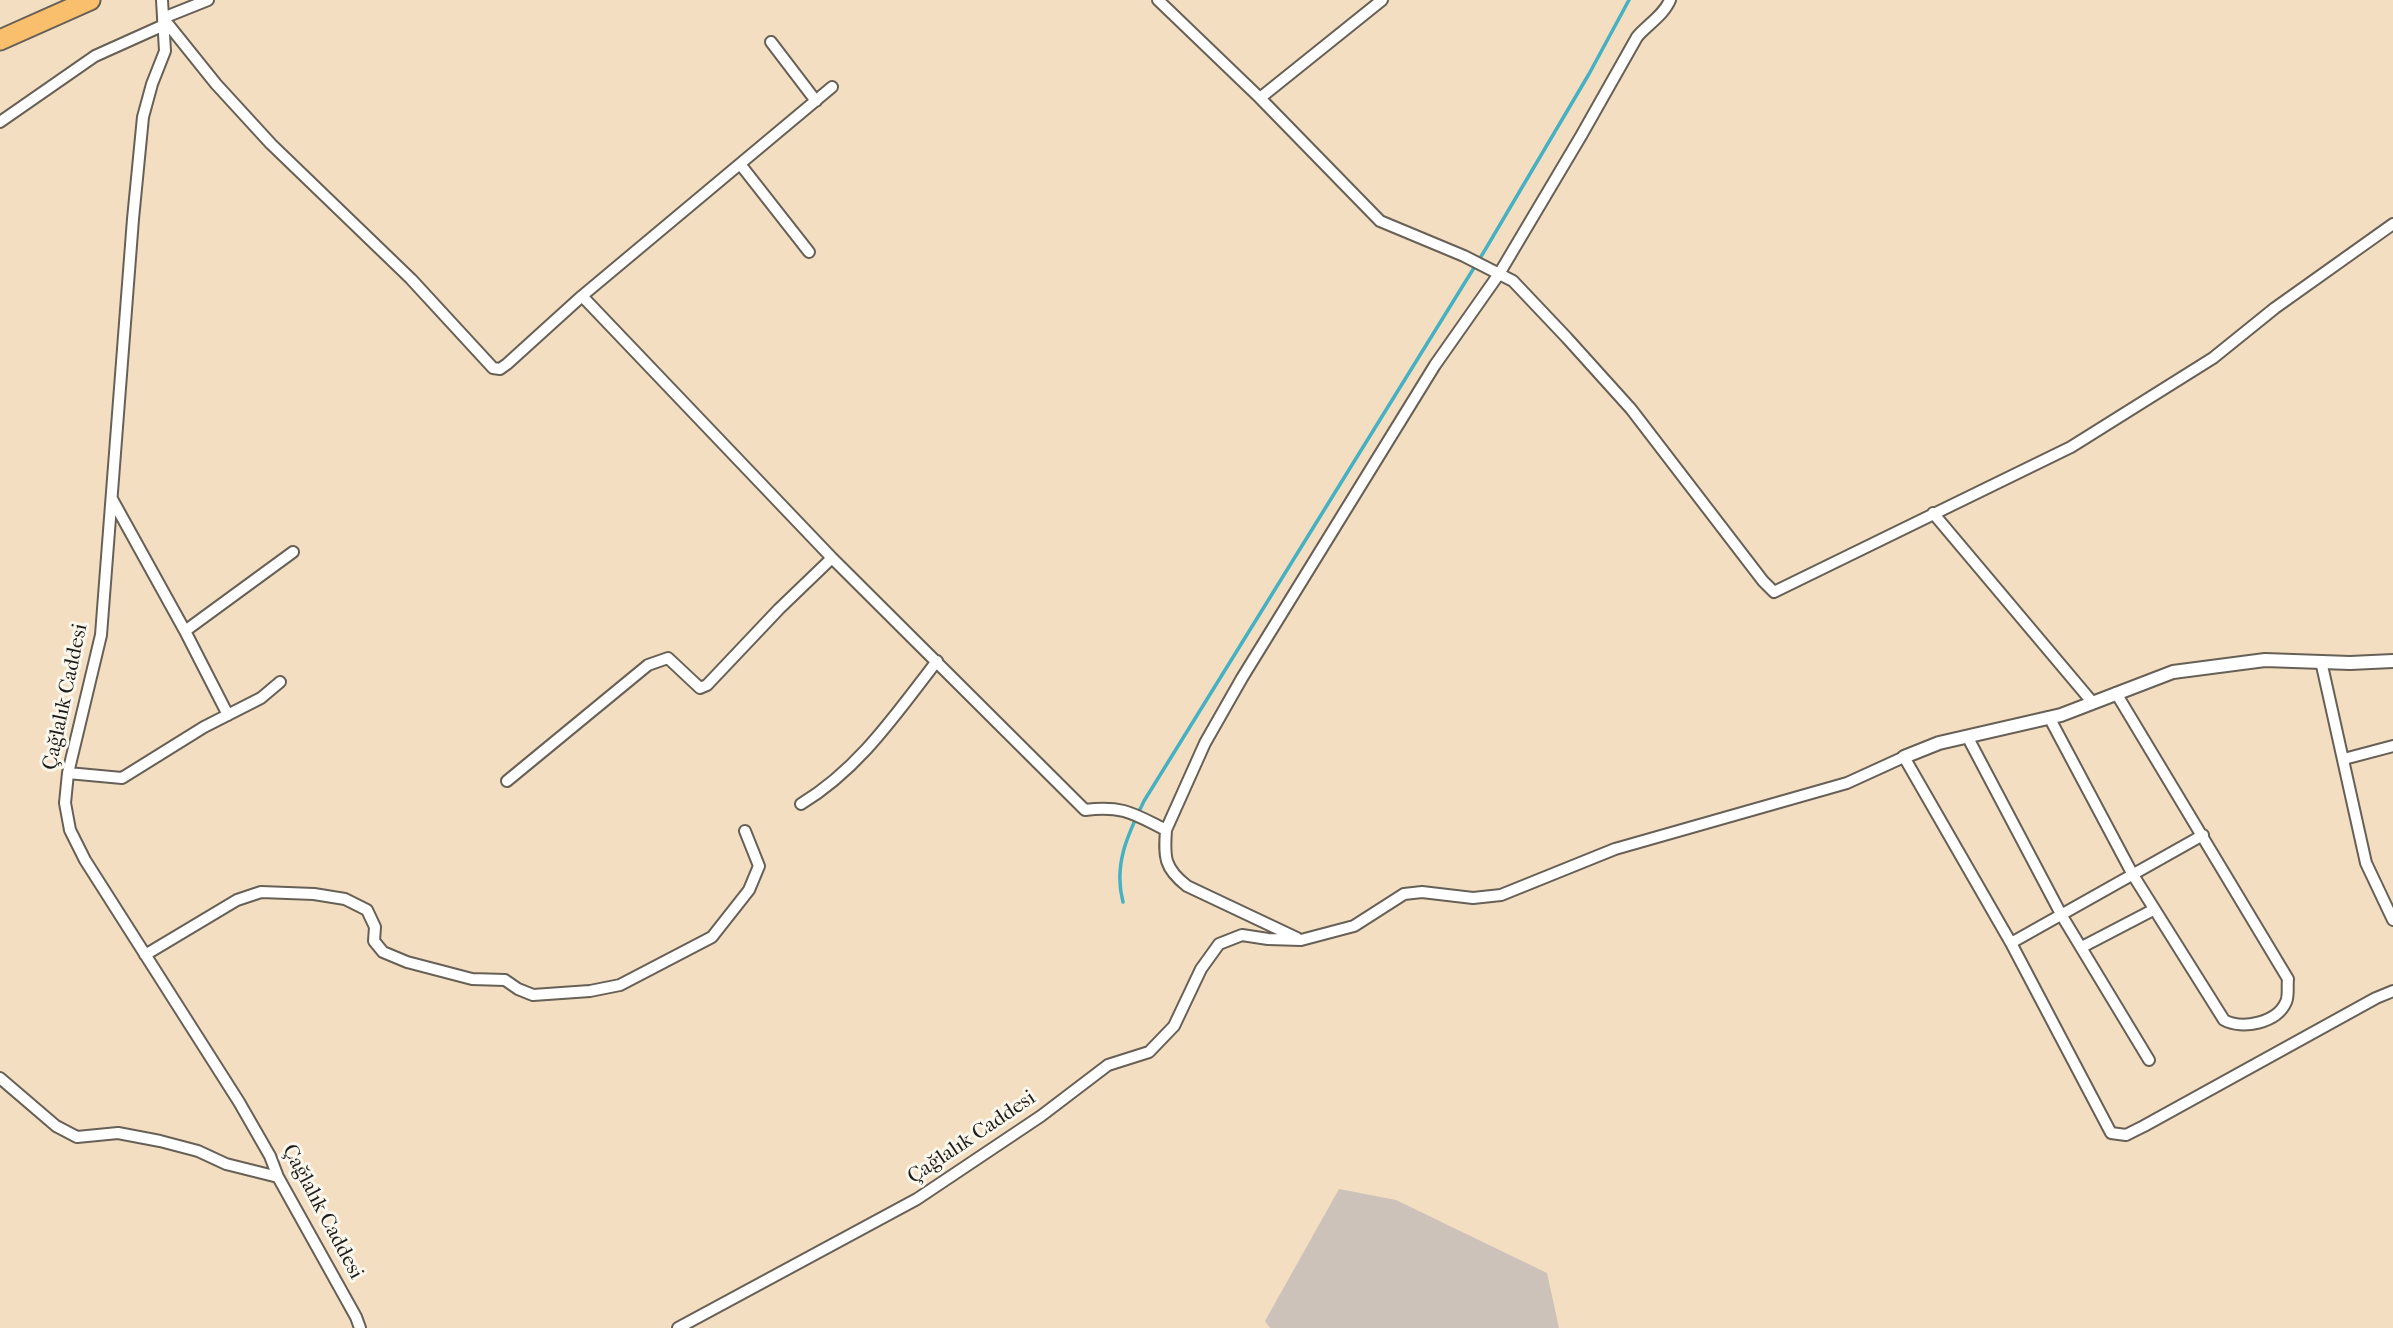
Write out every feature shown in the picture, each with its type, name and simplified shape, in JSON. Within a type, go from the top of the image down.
[{"type":"highway","points":[[0,40],[90,0]]},
{"type":"street","name":"Çağlalık Caddesi","points":[[162,0],[165,51],[152,83],[143,117],[133,219],[101,635],[68,773],[65,803],[70,830],[85,860],[239,1102],[360,1328]]},
{"type":"street","points":[[0,122],[96,56],[208,0]]},
{"type":"street","points":[[1158,0],[1260,98],[1380,221],[1464,256],[1513,281],[1622,399],[1774,592],[2082,440],[2213,358],[2275,308],[2393,225]]},
{"type":"street","points":[[1260,98],[1382,0]]},
{"type":"street","points":[[1670,0],[1666,9],[1647,24],[1637,37],[1581,136],[1435,365],[1242,678],[1205,743],[1166,830],[1164,857],[1175,876],[1187,886],[1301,940],[1354,926],[1404,894],[1422,892],[1474,898],[1501,895],[1615,849],[1847,783],[1939,743],[2049,717],[2173,672],[2265,660],[2350,663],[2393,661]]},
{"type":"street","points":[[164,22],[271,144],[411,279],[493,368],[500,369],[582,296],[832,87]]},
{"type":"street","points":[[772,42],[816,102]]},
{"type":"street","points":[[740,164],[809,252]]},
{"type":"street","points":[[582,296],[832,558],[1085,810],[1108,807],[1122,809],[1166,830]]},
{"type":"street","points":[[112,499],[228,715]]},
{"type":"street","points":[[1933,513],[2093,703]]},
{"type":"street","points":[[185,631],[293,552]]},
{"type":"street","points":[[507,781],[648,665],[668,659],[700,688],[707,685],[832,558]]},
{"type":"street","points":[[2321,661],[2366,863],[2393,920]]},
{"type":"street","points":[[801,804],[827,788],[848,769],[884,731],[937,662]]},
{"type":"street","points":[[68,773],[122,778],[165,750],[261,698],[280,682]]},
{"type":"street","points":[[2049,717],[2153,910],[2224,1020],[2232,1024],[2250,1025],[2277,1014],[2287,1001],[2288,979],[2116,693]]},
{"type":"street","points":[[1967,736],[2062,916],[2149,1060]]},
{"type":"street","points":[[2344,759],[2393,746]]},
{"type":"street","points":[[1904,757],[2011,943],[2111,1133],[2126,1135],[2393,991]]},
{"type":"street","points":[[145,955],[237,900],[261,892],[314,894],[345,899],[367,911],[375,927],[374,941],[383,952],[407,962],[472,979],[505,980],[533,995],[590,991],[620,985],[712,937],[749,890],[758,866],[745,831]]},
{"type":"street","points":[[2011,943],[2203,835]]},
{"type":"street","points":[[2082,947],[2153,910]]},
{"type":"street","name":"Çağlalık Caddesi","points":[[678,1328],[917,1199],[1041,1116],[1108,1065],[1149,1052],[1174,1026],[1201,969],[1219,944],[1241,935],[1301,940]]},
{"type":"street","points":[[0,1078],[56,1126],[77,1137],[118,1133],[160,1141],[198,1151],[226,1164],[278,1177]]},
{"type":"shaded area","points":[[1339,1189],[1396,1200],[1547,1273],[1559,1328],[1270,1328],[1265,1321]]},
{"type":"waterway","points":[[1123,902],[1120,888],[1121,862],[1144,801],[1485,250],[1589,74],[1629,0]]}]
